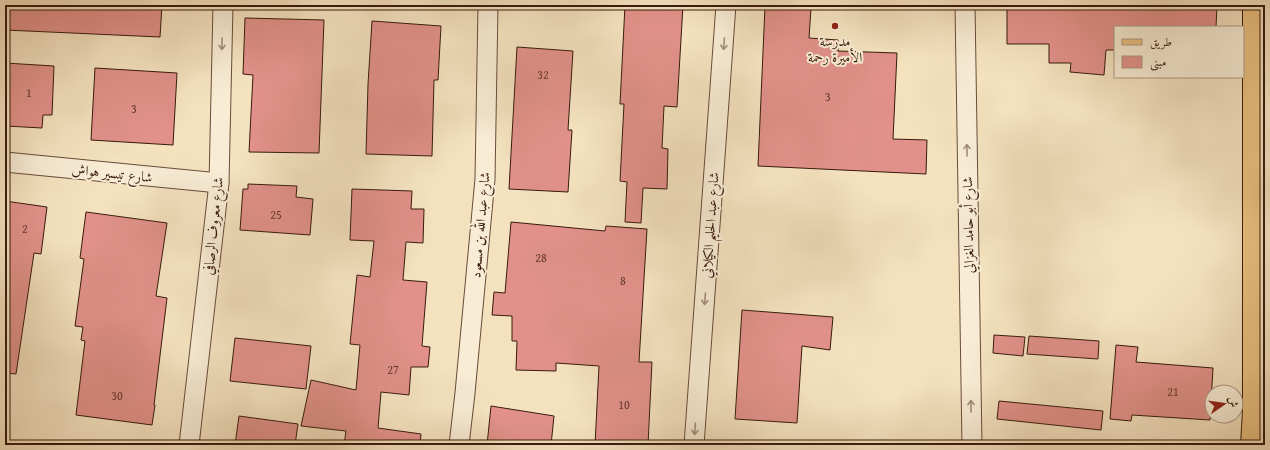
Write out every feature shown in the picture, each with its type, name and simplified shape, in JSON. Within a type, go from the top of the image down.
[{"type":"main road","points":[[1252,445],[1254,411],[1254,5]]},
{"type":"street","name":"شارع معروف الرصافي","points":[[189,445],[218,183],[223,5]]},
{"type":"street","name":"شارع عبد الله بن مسعود","points":[[459,445],[485,179],[488,5]]},
{"type":"street","name":"شارع عبد الحليم الكيلاني","points":[[694,445],[726,5]]},
{"type":"street","name":"شارع أبو حامد الغزالي","points":[[965,5],[972,445]]},
{"type":"street","name":"شارع تيسير هواش","points":[[5,162],[218,183]]},
{"type":"building","points":[[5,5],[162,5],[160,37],[5,30]]},
{"type":"building","points":[[625,5],[683,5],[677,107],[664,106],[662,148],[668,149],[667,189],[643,188],[641,223],[625,222],[627,182],[620,181],[624,104],[620,104]]},
{"type":"building","points":[[1007,5],[1217,5],[1216,26],[1114,26],[1114,50],[1106,50],[1104,75],[1070,72],[1071,63],[1049,63],[1049,44],[1007,44]]},
{"type":"building","points":[[765,6],[811,8],[809,38],[838,40],[838,51],[897,53],[893,139],[927,140],[926,174],[758,166]]},
{"type":"building","points":[[245,18],[324,20],[319,153],[249,152],[253,75],[243,74]]},
{"type":"building","points":[[372,21],[441,26],[438,80],[434,80],[432,156],[366,154]]},
{"type":"building","points":[[517,47],[573,51],[568,130],[572,130],[568,192],[509,189]]},
{"type":"building","points":[[5,63],[54,66],[52,115],[43,115],[42,128],[5,126]]},
{"type":"building","points":[[95,68],[177,73],[173,145],[91,140]]},
{"type":"building","points":[[248,184],[297,186],[296,197],[313,199],[310,235],[240,230],[243,189],[248,189]]},
{"type":"building","points":[[352,189],[412,191],[411,209],[424,209],[423,243],[406,242],[403,280],[427,282],[422,346],[430,347],[428,367],[411,367],[409,395],[381,392],[378,428],[421,434],[420,445],[344,445],[346,431],[301,426],[311,380],[356,390],[360,345],[350,344],[357,275],[370,277],[374,241],[350,240]]},
{"type":"building","points":[[5,201],[47,207],[41,254],[34,253],[16,374],[5,373]]},
{"type":"building","points":[[86,212],[167,223],[156,296],[167,298],[152,425],[76,415],[85,341],[81,340],[83,327],[75,326],[84,259],[80,258]]},
{"type":"building","points":[[511,222],[605,231],[606,226],[647,229],[639,362],[652,362],[648,445],[595,445],[599,366],[556,363],[556,371],[516,370],[517,341],[512,341],[512,316],[492,315],[494,292],[505,293]]},
{"type":"building","points":[[742,310],[833,317],[830,350],[802,346],[797,423],[735,419]]},
{"type":"building","points":[[994,335],[1025,337],[1023,356],[993,353]]},
{"type":"building","points":[[1029,336],[1099,341],[1098,359],[1027,354]]},
{"type":"building","points":[[235,338],[311,346],[306,389],[230,381]]},
{"type":"building","points":[[1116,345],[1138,347],[1136,362],[1213,368],[1212,384],[1204,384],[1204,420],[1132,415],[1131,421],[1110,419]]},
{"type":"building","points":[[999,401],[1103,411],[1101,430],[997,419]]},
{"type":"building","points":[[491,406],[554,416],[551,445],[487,445]]},
{"type":"building","points":[[239,416],[298,424],[295,445],[235,445]]},
{"type":"place","name":"مدرسة الأميرة رحمة","points":[[835,26]]}]
